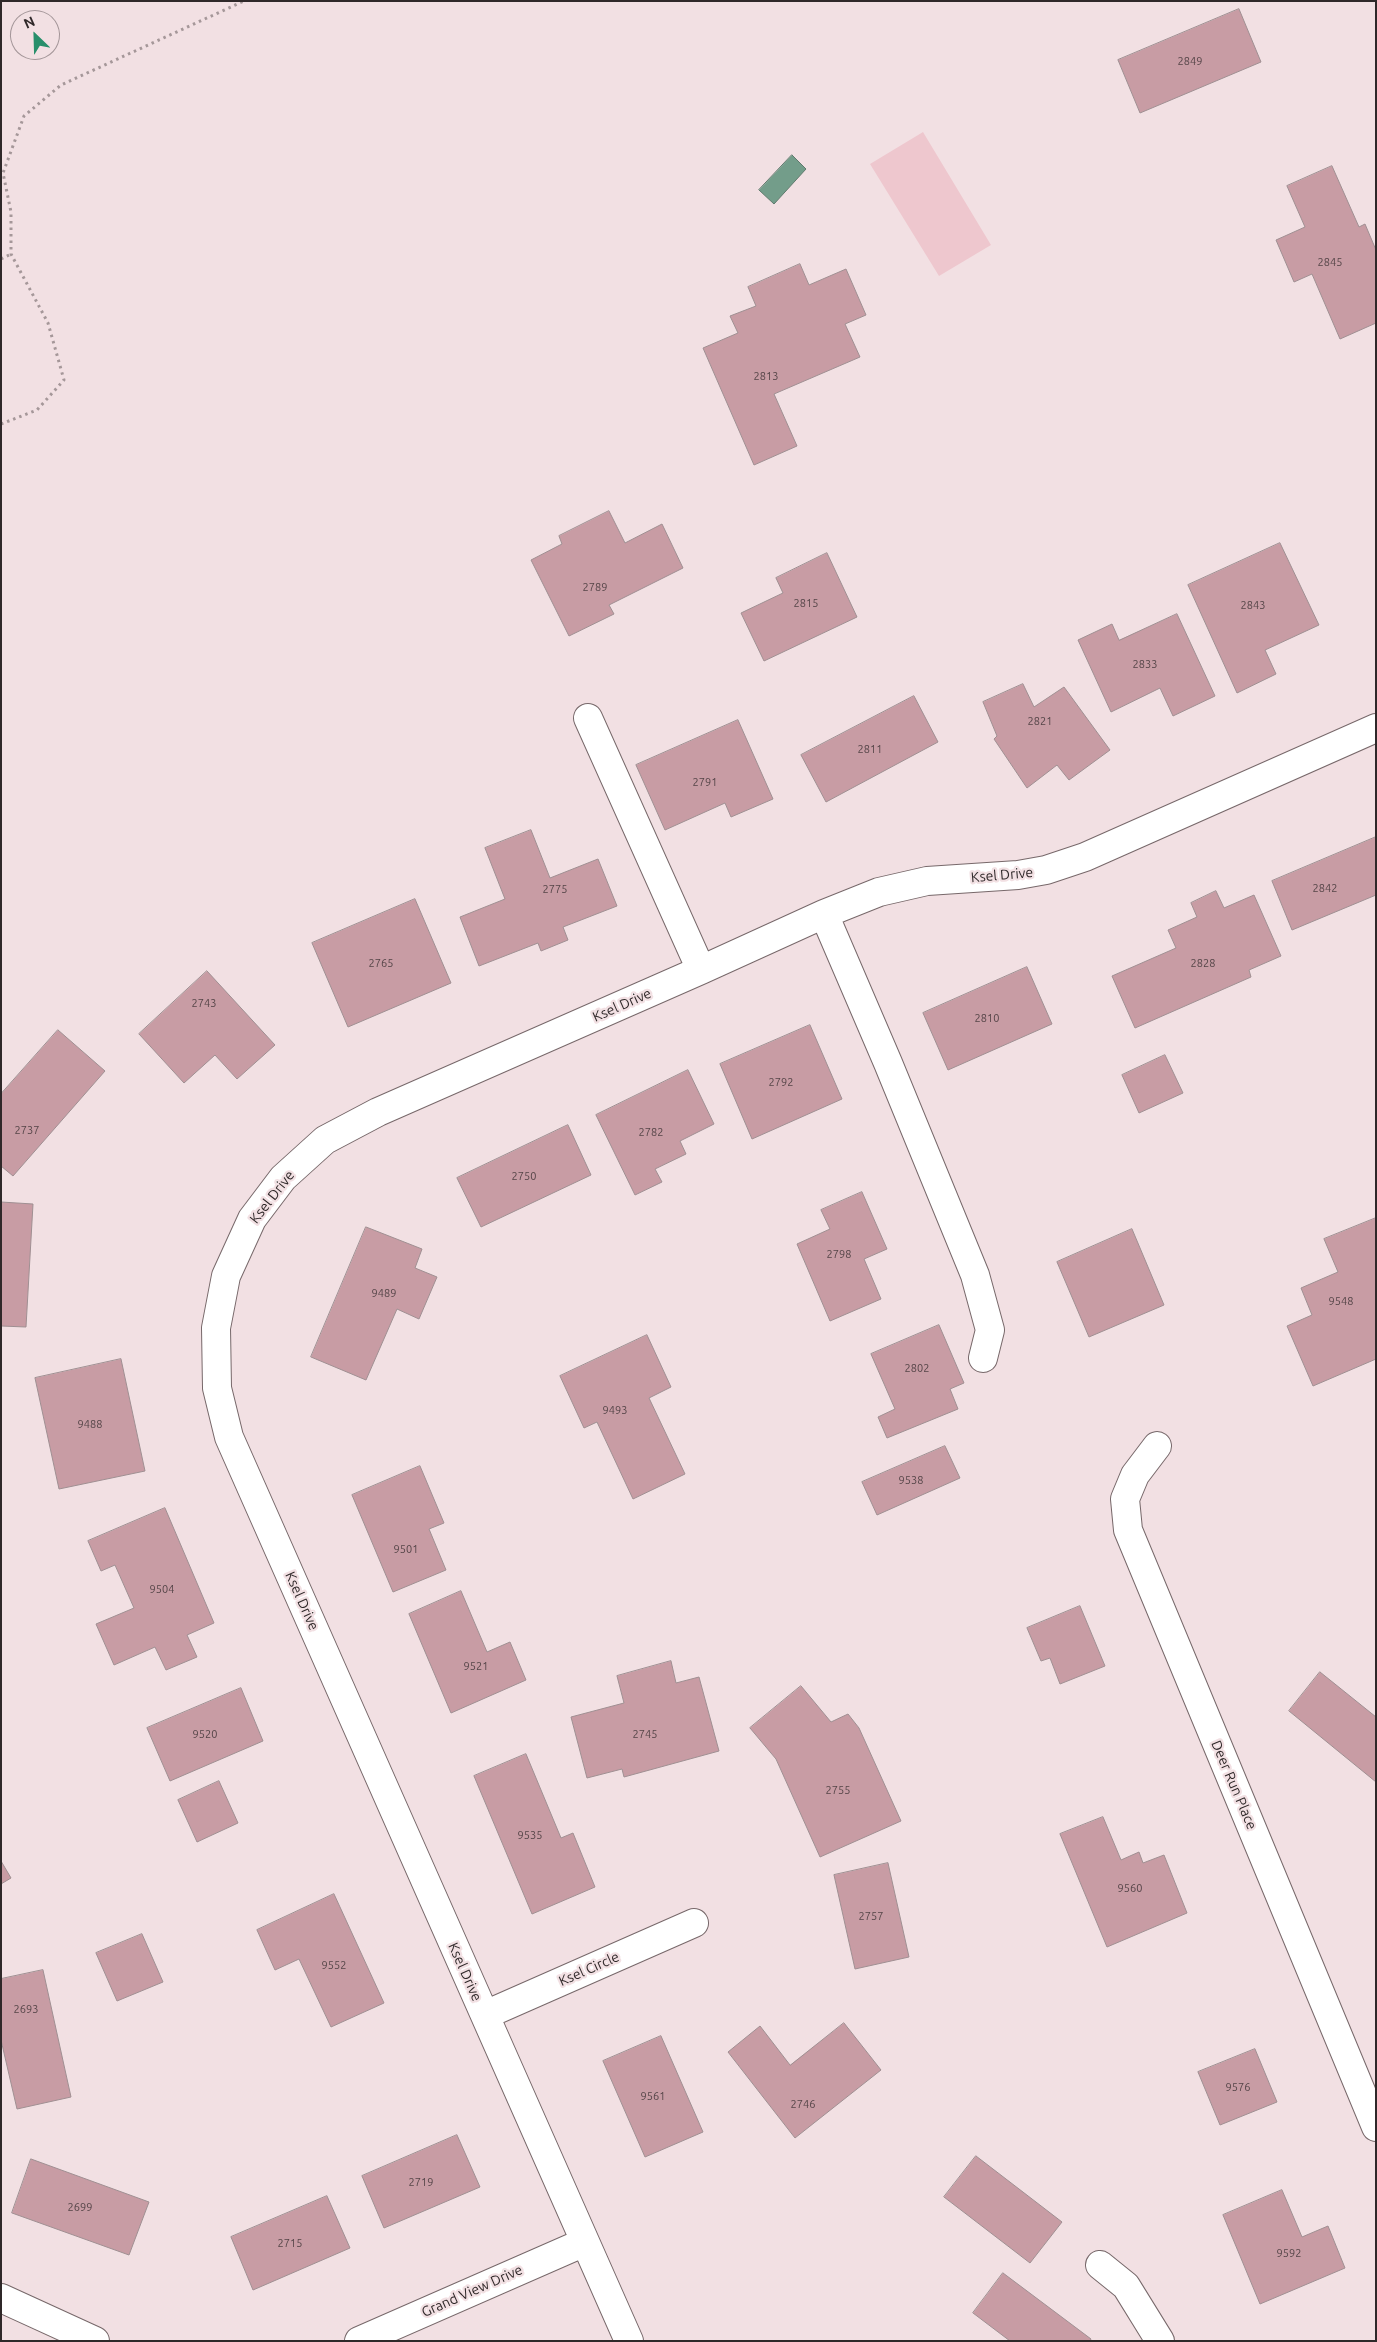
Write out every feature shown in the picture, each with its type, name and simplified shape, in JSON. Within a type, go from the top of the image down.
[{"type":"street","points":[[588,718],[701,970]]},
{"type":"street","name":"Ksel Drive","points":[[629,2341],[229,1436],[217,1388],[216,1328],[226,1276],[252,1219],[284,1178],[325,1140],[378,1112],[824,914],[879,892],[927,881],[1018,875],[1046,870],[1085,857],[1376,728]]},
{"type":"street","points":[[824,914],[888,1063],[975,1275],[990,1330],[983,1358]]},
{"type":"street","name":"Deer Run Place","points":[[1156,1446],[1135,1475],[1125,1499],[1128,1530],[1376,2127]]},
{"type":"street","name":"Ksel Circle","points":[[485,2015],[694,1923]]},
{"type":"street","name":"Grand View Drive","points":[[360,2341],[585,2242]]},
{"type":"street","points":[[1100,2264],[1126,2286],[1160,2341]]},
{"type":"street","points":[[1,2298],[95,2341]]},
{"type":"path","points":[[1,424],[37,410],[64,380],[48,323],[11,254],[11,212],[3,172],[24,116],[61,85],[244,1]]},
{"type":"path","points":[[1,258],[11,254]]},
{"type":"shaded area","points":[[923,132],[991,245],[939,276],[870,164]]},
{"type":"shaded area","points":[[792,155],[806,169],[774,204],[759,190]]},
{"type":"building","points":[[1239,9],[1261,62],[1140,113],[1118,60]]},
{"type":"building","points":[[1332,166],[1359,227],[1365,224],[1376,250],[1376,323],[1340,339],[1312,274],[1294,282],[1276,240],[1305,227],[1287,186]]},
{"type":"building","points":[[800,264],[809,285],[846,269],[866,315],[845,324],[860,357],[774,394],[797,446],[754,465],[703,348],[738,333],[730,316],[756,306],[748,287]]},
{"type":"building","points":[[609,511],[625,543],[662,524],[683,568],[609,605],[614,614],[569,636],[531,560],[562,544],[559,536]]},
{"type":"building","points":[[1280,543],[1319,625],[1265,650],[1276,674],[1237,693],[1188,585]]},
{"type":"building","points":[[827,553],[857,617],[764,661],[741,613],[783,593],[776,578]]},
{"type":"building","points":[[1177,614],[1215,696],[1173,716],[1160,688],[1111,712],[1078,640],[1112,624],[1119,640]]},
{"type":"building","points":[[1023,684],[1034,707],[1064,687],[1110,750],[1069,780],[1057,765],[1027,788],[994,739],[997,736],[983,702]]},
{"type":"building","points":[[914,696],[938,742],[826,802],[801,755]]},
{"type":"building","points":[[738,720],[773,799],[731,817],[725,803],[665,830],[636,765]]},
{"type":"building","points":[[531,830],[550,878],[598,859],[617,906],[563,927],[568,940],[541,951],[538,943],[479,966],[460,917],[505,899],[485,848]]},
{"type":"building","points":[[1376,837],[1376,895],[1292,930],[1272,881]]},
{"type":"building","points":[[1216,891],[1224,908],[1254,895],[1281,956],[1249,970],[1251,977],[1135,1028],[1112,976],[1176,948],[1168,930],[1197,917],[1191,903]]},
{"type":"building","points":[[415,899],[451,983],[348,1027],[312,943]]},
{"type":"building","points":[[1027,967],[1052,1024],[948,1070],[923,1013]]},
{"type":"building","points":[[207,971],[275,1045],[237,1079],[215,1055],[184,1083],[139,1034]]},
{"type":"building","points":[[810,1025],[842,1099],[752,1139],[720,1064]]},
{"type":"building","points":[[58,1030],[105,1071],[13,1176],[1,1166],[1,1094]]},
{"type":"building","points":[[1165,1055],[1183,1093],[1139,1113],[1122,1075]]},
{"type":"building","points":[[688,1070],[714,1124],[680,1141],[686,1154],[655,1169],[662,1182],[635,1195],[596,1115]]},
{"type":"building","points":[[568,1125],[591,1175],[481,1227],[457,1178]]},
{"type":"building","points":[[862,1192],[887,1249],[864,1259],[881,1299],[830,1321],[797,1244],[830,1229],[821,1210]]},
{"type":"building","points":[[1,1202],[33,1204],[26,1327],[1,1326]]},
{"type":"building","points":[[1376,1218],[1376,1359],[1313,1386],[1287,1326],[1312,1315],[1301,1288],[1338,1272],[1324,1239]]},
{"type":"building","points":[[366,1227],[422,1249],[415,1268],[437,1277],[419,1319],[397,1309],[366,1380],[311,1357]]},
{"type":"building","points":[[1132,1229],[1164,1305],[1089,1337],[1057,1262]]},
{"type":"building","points":[[939,1325],[964,1383],[950,1389],[958,1409],[887,1438],[878,1417],[895,1409],[871,1354]]},
{"type":"building","points":[[647,1335],[671,1387],[649,1398],[685,1474],[633,1499],[597,1422],[584,1428],[560,1376]]},
{"type":"building","points":[[121,1359],[145,1471],[59,1489],[35,1378]]},
{"type":"building","points":[[945,1446],[960,1478],[877,1515],[862,1482]]},
{"type":"building","points":[[420,1466],[444,1523],[429,1529],[446,1570],[393,1592],[352,1495]]},
{"type":"building","points":[[165,1508],[214,1623],[187,1635],[197,1657],[166,1670],[155,1647],[114,1665],[96,1624],[134,1608],[115,1565],[101,1571],[88,1541]]},
{"type":"building","points":[[461,1591],[487,1652],[510,1642],[526,1680],[451,1713],[409,1614]]},
{"type":"building","points":[[1080,1606],[1105,1666],[1060,1684],[1050,1658],[1041,1661],[1027,1628]]},
{"type":"building","points":[[671,1661],[676,1683],[699,1677],[719,1751],[624,1777],[622,1769],[587,1778],[571,1717],[624,1703],[617,1676]]},
{"type":"building","points":[[1320,1672],[1376,1717],[1376,1782],[1289,1711]]},
{"type":"building","points":[[801,1686],[831,1722],[848,1714],[859,1728],[901,1821],[820,1857],[776,1759],[750,1728]]},
{"type":"building","points":[[241,1688],[263,1741],[170,1781],[147,1728]]},
{"type":"building","points":[[526,1754],[561,1838],[573,1833],[595,1887],[532,1914],[474,1776]]},
{"type":"building","points":[[219,1781],[238,1823],[197,1842],[178,1800]]},
{"type":"building","points":[[1103,1817],[1121,1860],[1139,1852],[1143,1863],[1164,1855],[1187,1913],[1107,1947],[1060,1834]]},
{"type":"building","points":[[1,1861],[11,1878],[1,1884]]},
{"type":"building","points":[[888,1863],[909,1957],[855,1969],[834,1875]]},
{"type":"building","points":[[334,1894],[384,2003],[331,2027],[299,1959],[275,1970],[257,1930]]},
{"type":"building","points":[[142,1934],[163,1982],[117,2001],[96,1953]]},
{"type":"building","points":[[43,1970],[71,2097],[17,2109],[1,2040],[1,1979]]},
{"type":"building","points":[[844,2023],[881,2070],[795,2138],[728,2052],[760,2026],[790,2065]]},
{"type":"building","points":[[661,2036],[703,2132],[645,2157],[603,2061]]},
{"type":"building","points":[[1255,2049],[1277,2102],[1220,2125],[1198,2072]]},
{"type":"building","points":[[457,2135],[480,2187],[384,2228],[362,2176]]},
{"type":"building","points":[[976,2156],[1062,2222],[1030,2263],[944,2197]]},
{"type":"building","points":[[31,2159],[149,2202],[129,2255],[12,2213]]},
{"type":"building","points":[[1282,2190],[1302,2237],[1328,2226],[1345,2268],[1260,2304],[1223,2215]]},
{"type":"building","points":[[327,2196],[350,2248],[253,2290],[231,2237]]},
{"type":"building","points":[[1003,2273],[1091,2339],[1090,2341],[1010,2341],[973,2313]]}]
